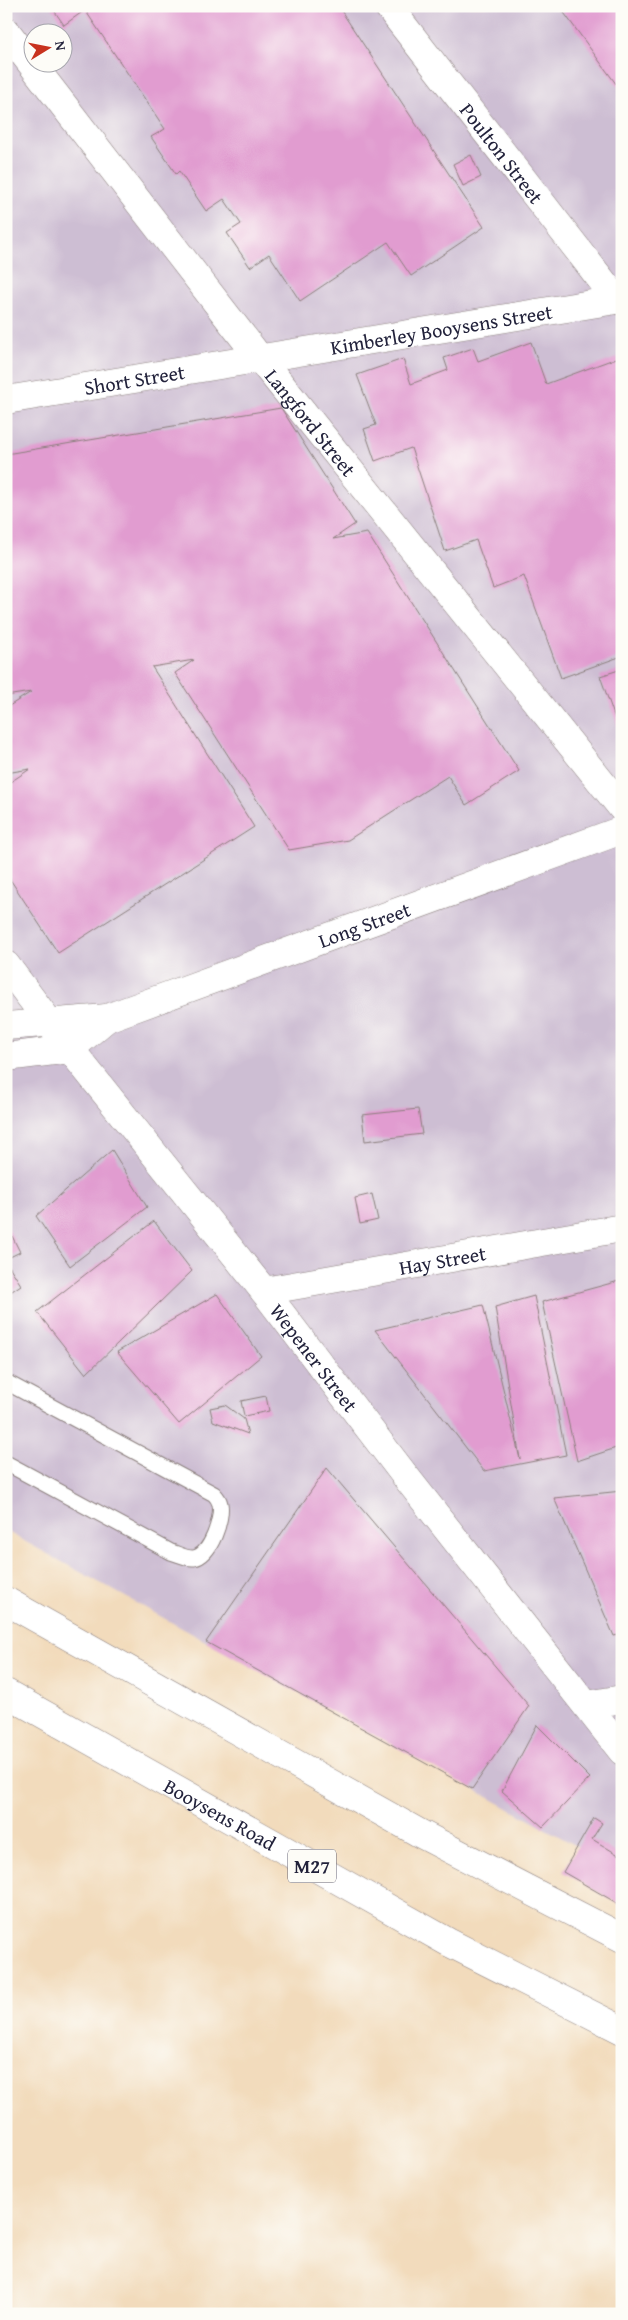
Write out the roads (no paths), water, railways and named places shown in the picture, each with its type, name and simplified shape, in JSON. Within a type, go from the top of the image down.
[{"type":"street","name":"Poulton Street","points":[[388,6],[619,299]]},
{"type":"street","name":"Langford Street","points":[[6,31],[261,360],[622,808]]},
{"type":"street","name":"Kimberley Booysens Street","points":[[261,360],[619,299]]},
{"type":"street","name":"Short Street","points":[[6,400],[261,360]]},
{"type":"street","name":"Long Street","points":[[6,1026],[107,1018],[622,830]]},
{"type":"street","name":"Wepener Street","points":[[6,965],[49,1023],[264,1291],[406,1477],[622,1751]]},
{"type":"street","name":"Long Street","points":[[70,1048],[107,1018]]},
{"type":"street","points":[[6,1057],[70,1048]]},
{"type":"street","name":"Hay Street","points":[[264,1291],[622,1228]]},
{"type":"street","points":[[6,1601],[421,1834],[622,1938]]},
{"type":"street","name":"Booysens Road","points":[[6,1693],[448,1942],[622,2030]]},
{"type":"street","points":[[587,1705],[622,1699]]},
{"type":"lane","points":[[6,1382],[214,1494],[220,1501],[221,1510],[217,1528],[204,1552],[198,1557],[189,1558],[171,1552],[6,1464]]}]
